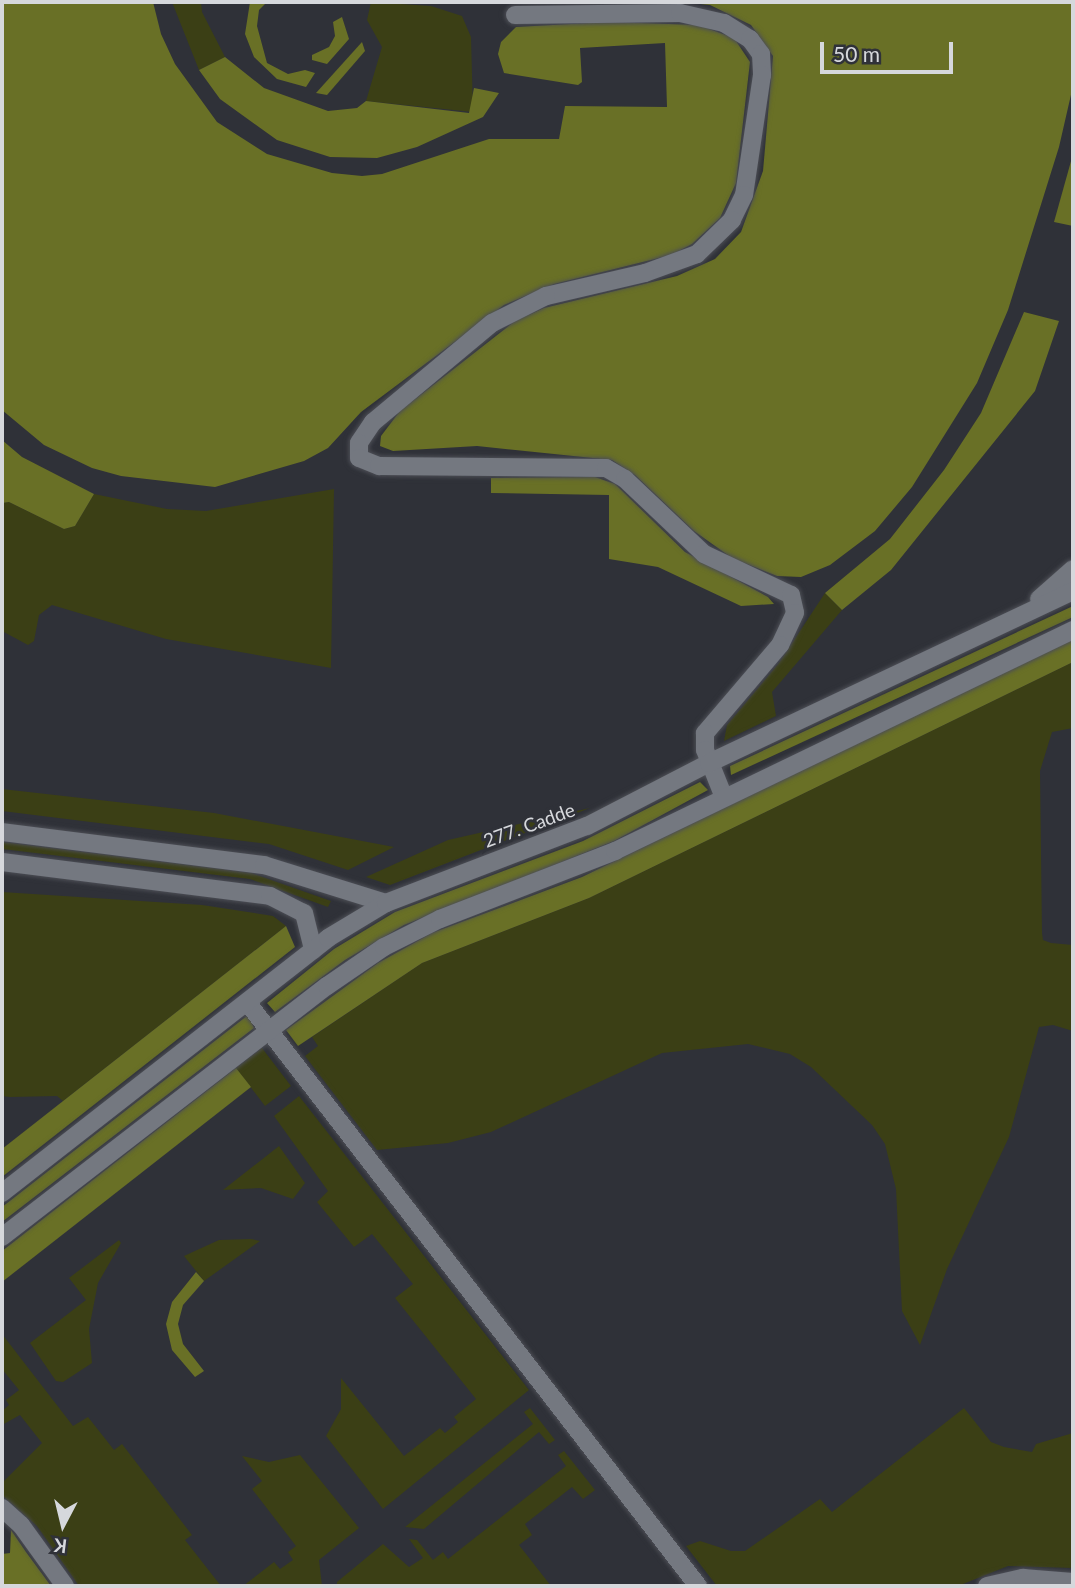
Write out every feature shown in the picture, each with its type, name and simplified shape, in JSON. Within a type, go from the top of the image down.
[{"type":"street","points":[[515,15],[680,13],[724,23],[750,39],[761,54],[762,75],[744,195],[726,227],[697,254],[645,273],[546,296],[492,323],[373,422],[359,443],[359,458],[379,466],[606,468],[625,479],[705,554],[791,595],[795,613],[774,654],[707,728],[704,744],[723,795]]},
{"type":"street","points":[[1026,611],[1073,569]]},
{"type":"street","name":"277. Cadde","points":[[2,1193],[313,950],[386,903],[587,826],[709,763],[1073,590]]},
{"type":"street","points":[[2,1237],[327,986],[415,931],[596,860],[723,795],[1073,630]]},
{"type":"street","points":[[2,832],[264,865],[386,903]]},
{"type":"street","points":[[2,862],[270,896],[304,913],[313,950]]},
{"type":"street","points":[[247,1002],[698,1586]]},
{"type":"street","points":[[2,1508],[21,1525],[65,1586]]},
{"type":"street","points":[[987,1586],[1023,1578],[1073,1582]]},
{"type":"green space","points":[[2,2],[153,2],[161,34],[175,64],[217,122],[267,154],[332,173],[362,176],[382,174],[489,139],[559,139],[565,106],[667,107],[665,43],[580,48],[582,82],[578,85],[504,73],[498,54],[501,42],[516,27],[608,22],[698,25],[734,38],[750,62],[736,183],[720,218],[692,244],[671,255],[554,284],[504,305],[361,412],[328,448],[304,461],[215,487],[121,476],[92,468],[44,445],[2,410]]},
{"type":"green space","points":[[172,2],[201,2],[202,12],[225,57],[199,70]]},
{"type":"green space","points":[[250,2],[267,2],[259,10],[257,26],[267,63],[288,74],[305,70],[315,73],[306,87],[277,79],[254,57],[245,34]]},
{"type":"green space","points":[[371,2],[431,6],[462,16],[471,37],[473,112],[366,101],[382,47],[367,20]]},
{"type":"green space","points":[[681,2],[1073,2],[1073,86],[1059,147],[1008,310],[977,383],[912,487],[875,531],[830,565],[801,577],[777,576],[732,558],[694,531],[635,475],[612,460],[477,446],[393,451],[380,446],[381,436],[400,411],[515,321],[544,308],[677,276],[715,259],[741,232],[763,171],[773,56],[751,25],[710,5]]},
{"type":"green space","points":[[342,17],[349,39],[327,64],[312,60],[312,55],[329,47],[335,36],[333,22]]},
{"type":"green space","points":[[362,42],[365,51],[327,95],[316,93]]},
{"type":"green space","points":[[225,57],[264,88],[328,111],[357,108],[366,101],[469,113],[474,88],[499,93],[483,117],[417,147],[377,158],[330,157],[277,140],[220,99],[199,70]]},
{"type":"green space","points":[[1073,154],[1073,226],[1054,222]]},
{"type":"green space","points":[[1024,312],[1059,321],[1035,391],[891,570],[842,610],[825,593],[890,539],[944,470],[981,413]]},
{"type":"green space","points":[[2,440],[22,457],[94,494],[75,526],[64,529],[9,502],[2,503]]},
{"type":"green space","points":[[595,477],[615,484],[685,552],[768,597],[774,604],[741,606],[658,567],[609,559],[609,495],[491,493],[491,478]]},
{"type":"green space","points":[[334,489],[331,668],[166,639],[52,605],[39,615],[34,641],[28,645],[2,631],[2,503],[9,502],[64,529],[75,526],[94,494],[167,509],[206,511]]},
{"type":"green space","points":[[825,593],[842,610],[772,692],[776,716],[724,741],[727,725],[779,663]]},
{"type":"green space","points":[[1073,606],[1073,617],[731,775],[730,766]]},
{"type":"green space","points":[[1073,639],[1073,662],[589,898],[422,963],[298,1046],[286,1030],[378,963],[432,933],[582,877]]},
{"type":"green space","points":[[1073,662],[1073,728],[1052,732],[1040,771],[1042,933],[1043,940],[1073,945],[1073,1031],[1053,1025],[1039,1027],[1009,1137],[947,1269],[920,1345],[902,1311],[896,1189],[885,1144],[872,1125],[811,1067],[790,1054],[748,1044],[662,1053],[491,1132],[448,1143],[377,1150],[305,1056],[318,1046],[312,1037],[422,963],[589,898]]},
{"type":"green space","points":[[700,782],[708,790],[614,841],[404,925],[345,960],[275,1012],[267,1003],[334,949],[395,912],[583,841]]},
{"type":"green space","points":[[2,789],[214,813],[394,847],[348,870],[269,844],[2,811]]},
{"type":"green space","points":[[590,808],[390,885],[366,877],[448,840]]},
{"type":"green space","points":[[2,842],[251,873],[331,901],[328,907],[250,879],[2,849]]},
{"type":"green space","points":[[2,892],[202,905],[273,916],[286,926],[63,1101],[57,1096],[10,1097],[2,1096]]},
{"type":"green space","points":[[286,926],[295,947],[2,1177],[2,1149]]},
{"type":"green space","points":[[248,1015],[254,1028],[2,1222],[2,1207]]},
{"type":"green space","points":[[262,1048],[291,1086],[265,1106],[236,1068]]},
{"type":"green space","points":[[236,1068],[251,1087],[2,1282],[2,1251]]},
{"type":"green space","points":[[299,1096],[529,1390],[383,1509],[326,1436],[341,1409],[341,1378],[404,1456],[440,1428],[445,1433],[458,1422],[454,1417],[476,1399],[395,1298],[413,1284],[372,1234],[354,1247],[317,1202],[328,1191],[274,1116]]},
{"type":"green space","points":[[279,1146],[305,1183],[293,1199],[261,1188],[223,1190]]},
{"type":"green space","points":[[119,1240],[121,1243],[98,1283],[89,1329],[92,1363],[63,1382],[56,1381],[30,1343],[86,1300],[69,1278]]},
{"type":"green space","points":[[219,1240],[260,1241],[204,1281],[184,1256]]},
{"type":"green space","points":[[196,1272],[204,1281],[183,1305],[178,1324],[183,1344],[204,1371],[195,1377],[172,1350],[166,1324],[172,1302]]},
{"type":"green space","points":[[2,1334],[73,1426],[88,1417],[114,1450],[122,1444],[192,1535],[185,1540],[221,1586],[79,1586],[37,1526],[2,1495],[2,1483],[42,1443],[20,1415],[2,1425],[2,1411],[9,1405],[6,1400],[19,1390],[2,1369]]},
{"type":"green space","points":[[530,1408],[555,1440],[549,1444],[539,1432],[424,1529],[405,1527],[533,1424],[524,1412]]},
{"type":"green space","points":[[964,1408],[991,1442],[1004,1447],[1032,1452],[1036,1444],[1073,1433],[1073,1568],[1008,1566],[958,1586],[717,1586],[686,1546],[700,1541],[731,1551],[745,1551],[820,1499],[832,1512]]},
{"type":"green space","points":[[564,1451],[595,1490],[583,1499],[572,1487],[525,1524],[532,1535],[519,1545],[551,1586],[337,1586],[337,1582],[383,1544],[409,1567],[423,1558],[409,1539],[417,1540],[433,1560],[443,1552],[448,1559],[566,1466],[558,1455]]},
{"type":"green space","points":[[300,1455],[359,1528],[319,1560],[322,1586],[243,1586],[274,1562],[280,1569],[293,1560],[288,1552],[296,1546],[252,1489],[262,1481],[242,1456],[269,1462]]},
{"type":"green space","points":[[11,1530],[51,1586],[2,1586],[2,1554],[10,1553]]}]
